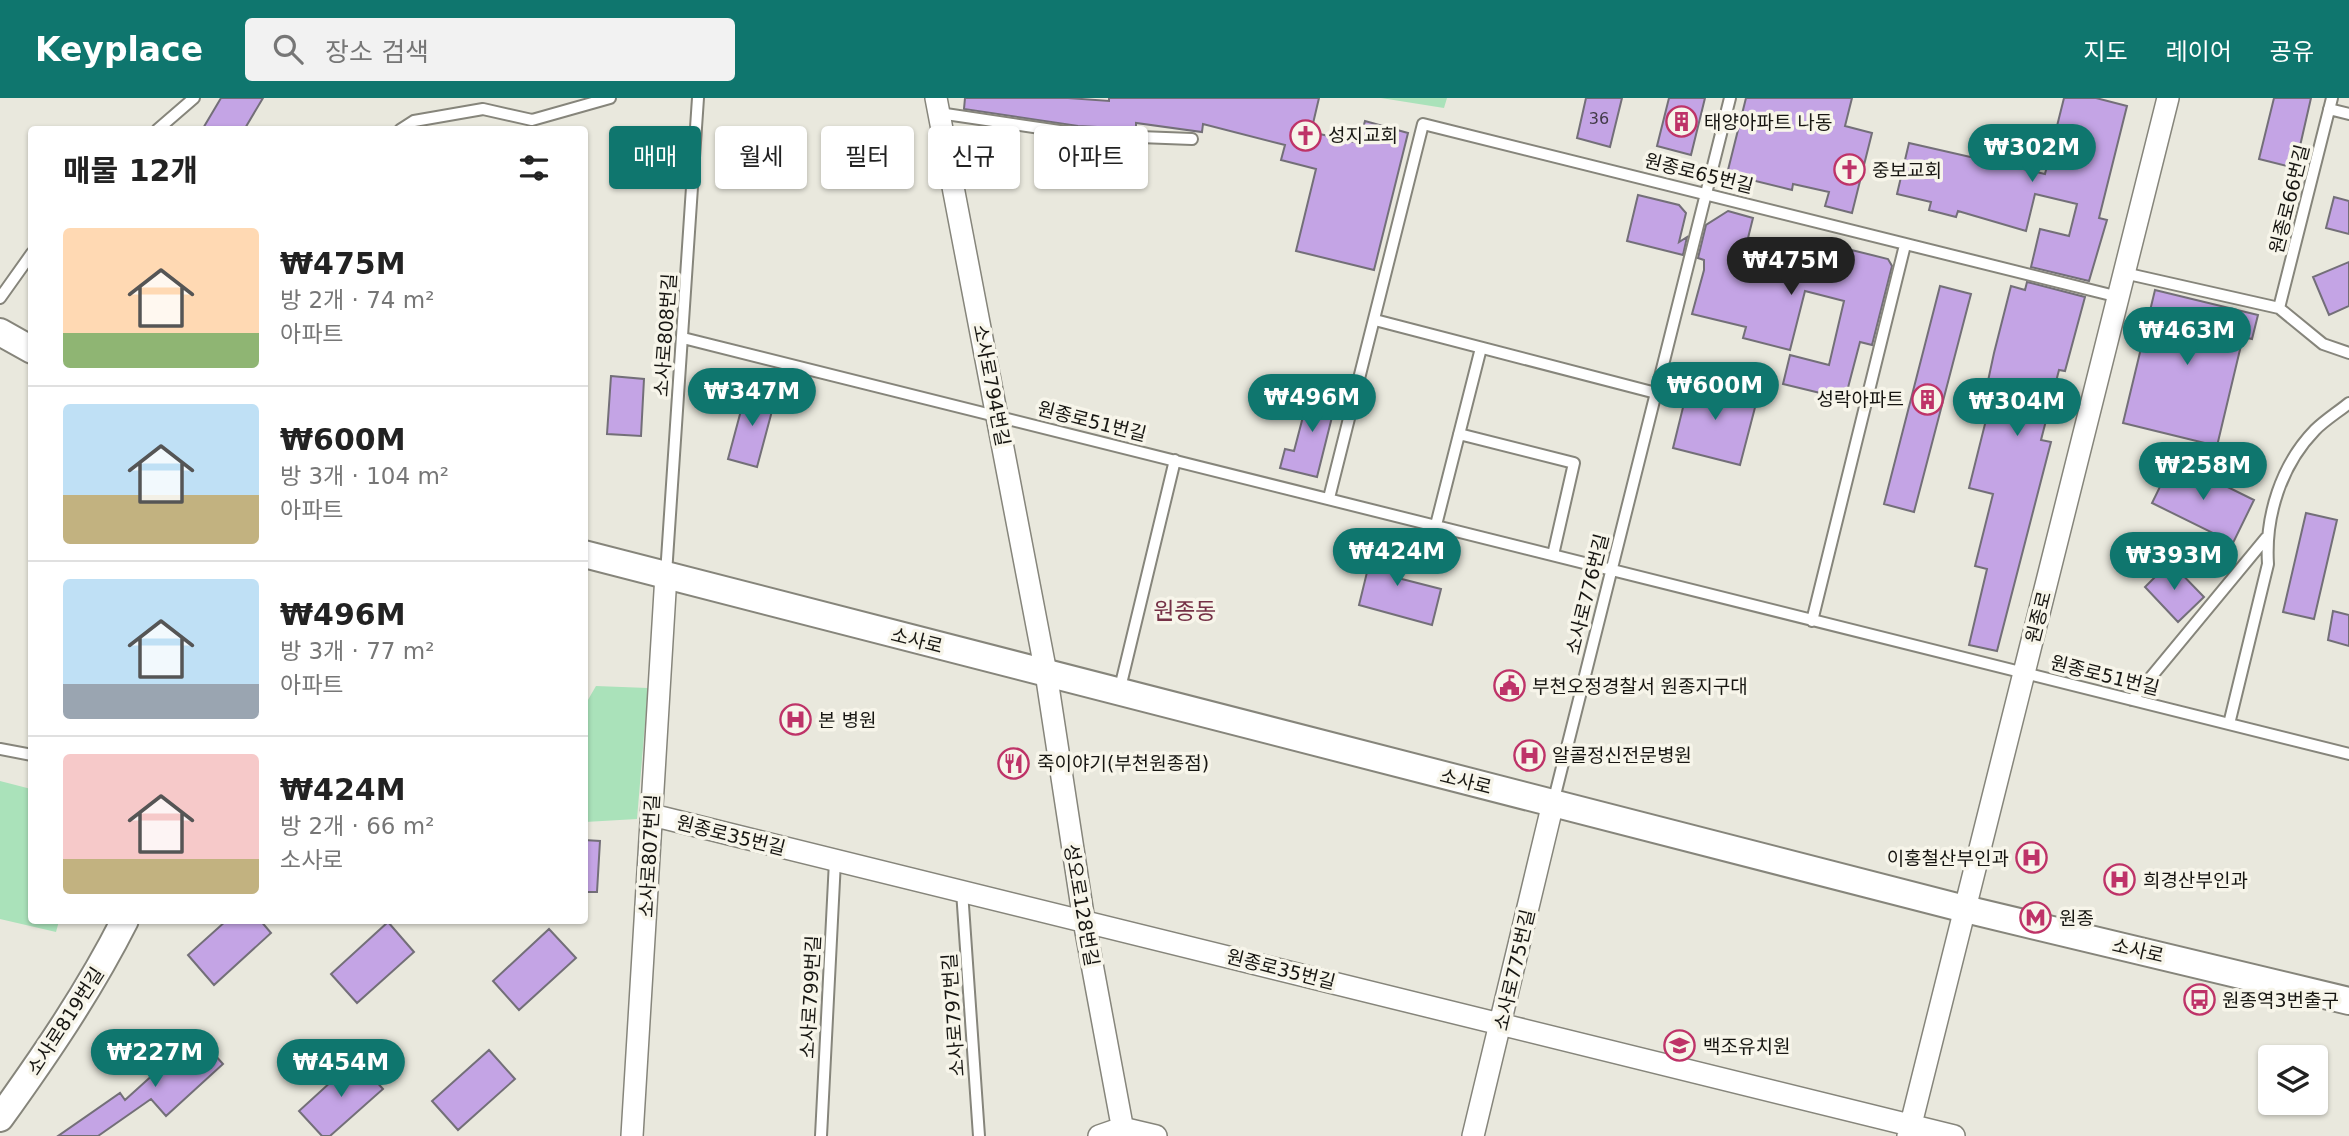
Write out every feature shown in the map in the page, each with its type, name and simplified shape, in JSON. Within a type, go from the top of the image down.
[{"type":"street","name":"원종로","points":[[1910,1130],[2119,297],[2166,99]]},
{"type":"street","name":"소사로794번길","points":[[937,105],[1046,673]]},
{"type":"street","points":[[0,332],[28,348]]},
{"type":"street","name":"소사로","points":[[588,555],[1965,909],[2349,1001]]},
{"type":"street","name":"소사로807번길","points":[[632,1136],[666,575]]},
{"type":"street","name":"성오로128번길","points":[[1046,673],[1084,920],[1123,1132]]},
{"type":"street","name":"소사로775번길","points":[[1473,1136],[1553,803]]},
{"type":"street","name":"원종로35번길","points":[[652,815],[1501,1024],[1910,1130],[1954,1136]]},
{"type":"street","name":"소사로819번길","points":[[0,1118],[61,1033],[99,972],[122,924]]},
{"type":"street","points":[[1099,1136],[1123,1132],[1156,1136]]},
{"type":"lane","points":[[162,126],[194,98]]},
{"type":"lane","points":[[406,126],[414,121],[484,109],[532,120],[610,98]]},
{"type":"lane","name":"소사로808번길","points":[[666,575],[698,98]]},
{"type":"lane","name":"소사로776번길","points":[[1553,803],[1730,98]]},
{"type":"lane","points":[[2331,103],[2349,114]]},
{"type":"lane","name":"원종로66번길","points":[[2279,308],[2331,103]]},
{"type":"lane","points":[[937,105],[1087,135],[1192,139]]},
{"type":"lane","name":"원종로65번길","points":[[1375,320],[1423,124],[1706,192],[1905,245],[2119,297]]},
{"type":"lane","points":[[1812,621],[1905,245]]},
{"type":"lane","points":[[0,298],[28,259]]},
{"type":"lane","points":[[2124,273],[2279,308],[2323,344],[2349,353]]},
{"type":"lane","points":[[1329,498],[1375,320],[1656,393]]},
{"type":"lane","name":"원종로51번길","points":[[683,338],[2349,754]]},
{"type":"lane","points":[[1436,525],[1480,348]]},
{"type":"lane","points":[[2229,724],[2268,564],[2266,538],[2278,485],[2314,431],[2349,403]]},
{"type":"lane","points":[[1459,434],[1574,463],[1553,555]]},
{"type":"lane","points":[[1119,692],[1175,460]]},
{"type":"lane","points":[[2132,700],[2266,538]]},
{"type":"lane","points":[[0,749],[28,754]]},
{"type":"lane","name":"소사로799번길","points":[[821,1136],[835,860]]},
{"type":"lane","name":"소사로797번길","points":[[962,891],[979,1136]]},
{"type":"green space","points":[[1381,98],[1447,98],[1444,108]]},
{"type":"green space","points":[[596,686],[648,688],[637,819],[588,822],[588,700]]},
{"type":"green space","points":[[0,781],[28,788],[28,924],[58,924],[56,932],[0,919]]},
{"type":"building","points":[[221,98],[263,98],[246,126],[204,126]]},
{"type":"building","points":[[965,98],[1068,98],[1109,101],[1109,98],[1319,98],[1311,132],[1359,143],[1365,121],[1408,133],[1374,270],[1296,251],[1316,169],[1281,160],[1285,145],[1203,124],[1202,132],[1136,123],[1136,126],[1078,126],[964,109]]},
{"type":"building","points":[[1586,98],[1622,98],[1610,147],[1577,138]]},
{"type":"building","name":"태양아파트 나동","points":[[1669,98],[1705,98],[1691,155],[1657,146]]},
{"type":"building","points":[[1746,98],[1852,98],[1845,126],[1872,133],[1852,213],[1825,206],[1829,192],[1793,184],[1792,190],[1727,174]]},
{"type":"building","points":[[2064,98],[2096,98],[2127,106],[2099,218],[2107,220],[2089,281],[2031,267],[2040,229],[2069,236],[2077,204],[2035,194],[2026,231],[1958,211],[1956,217],[1929,210],[1931,202],[1897,194],[1909,143],[2045,174]]},
{"type":"building","points":[[2274,98],[2311,98],[2295,168],[2259,159]]},
{"type":"building","points":[[1638,195],[1679,205],[1686,213],[1679,242],[1687,237],[1683,255],[1627,241]]},
{"type":"building","points":[[2334,197],[2349,201],[2349,234],[2326,228]]},
{"type":"building","points":[[1728,211],[1753,218],[1747,242],[1815,259],[1819,242],[1888,259],[1892,266],[1872,345],[1860,342],[1845,399],[1783,384],[1790,355],[1829,365],[1844,301],[1805,291],[1790,350],[1743,338],[1746,327],[1692,314],[1704,270],[1704,260],[1698,258],[1706,225]]},
{"type":"building","points":[[2349,262],[2349,306],[2329,315],[2313,277]]},
{"type":"building","points":[[2027,282],[2085,297],[2065,371],[2059,370],[2041,440],[2051,442],[1997,651],[1969,645],[1987,569],[1975,566],[1993,494],[1969,488],[1986,420],[1980,418],[2011,286],[2025,290]]},
{"type":"building","name":"성락아파트","points":[[1940,286],[1971,294],[1914,512],[1884,504]]},
{"type":"building","points":[[2155,290],[2258,315],[2252,339],[2243,337],[2217,446],[2123,423]]},
{"type":"building","points":[[611,376],[644,379],[641,436],[607,434]]},
{"type":"building","points":[[1690,379],[1758,396],[1740,465],[1673,448]]},
{"type":"building","points":[[1311,386],[1338,393],[1317,477],[1280,468],[1285,449],[1294,451]]},
{"type":"building","points":[[747,388],[776,396],[757,467],[728,459]]},
{"type":"building","points":[[2173,460],[2254,500],[2233,543],[2152,503]]},
{"type":"building","points":[[2306,513],[2337,520],[2314,619],[2283,612]]},
{"type":"building","points":[[1384,536],[1405,541],[1394,577],[1441,589],[1432,625],[1359,605],[1369,564],[1377,565]]},
{"type":"building","points":[[2170,562],[2204,597],[2178,622],[2145,587]]},
{"type":"building","points":[[2333,611],[2349,615],[2349,646],[2328,640]]},
{"type":"building","points":[[588,840],[600,841],[597,892],[588,892]]},
{"type":"building","points":[[223,924],[263,924],[271,933],[214,985],[188,955]]},
{"type":"building","points":[[386,924],[390,924],[414,952],[357,1003],[331,974]]},
{"type":"building","points":[[549,929],[576,958],[519,1010],[493,981]]},
{"type":"building","points":[[197,1035],[223,1064],[166,1116],[151,1099],[98,1136],[58,1136],[120,1093],[125,1100]]},
{"type":"building","points":[[489,1050],[515,1079],[458,1130],[432,1101]]},
{"type":"building","points":[[356,1059],[383,1089],[330,1136],[322,1136],[299,1111]]},
{"type":"place","name":"태양아파트 나동","points":[[1681,122]]},
{"type":"place","name":"성지교회","points":[[1305,135]]},
{"type":"place","name":"중보교회","points":[[1849,170]]},
{"type":"place","name":"성락아파트","points":[[1927,399]]},
{"type":"place","name":"부천오정경찰서 원종지구대","points":[[1509,686]]},
{"type":"place","name":"본 병원","points":[[795,720]]},
{"type":"place","name":"알콜정신전문병원","points":[[1529,755]]},
{"type":"place","name":"죽이야기(부천원종점)","points":[[1014,763]]},
{"type":"place","name":"이홍철산부인과","points":[[2032,858]]},
{"type":"place","name":"희경산부인과","points":[[2120,880]]},
{"type":"place","name":"원종","points":[[2036,918]]},
{"type":"place","name":"원종역3번출구","points":[[2199,1000]]},
{"type":"place","name":"백조유치원","points":[[1680,1046]]},
{"type":"district","name":"원종동","points":[[1185,611]]}]
